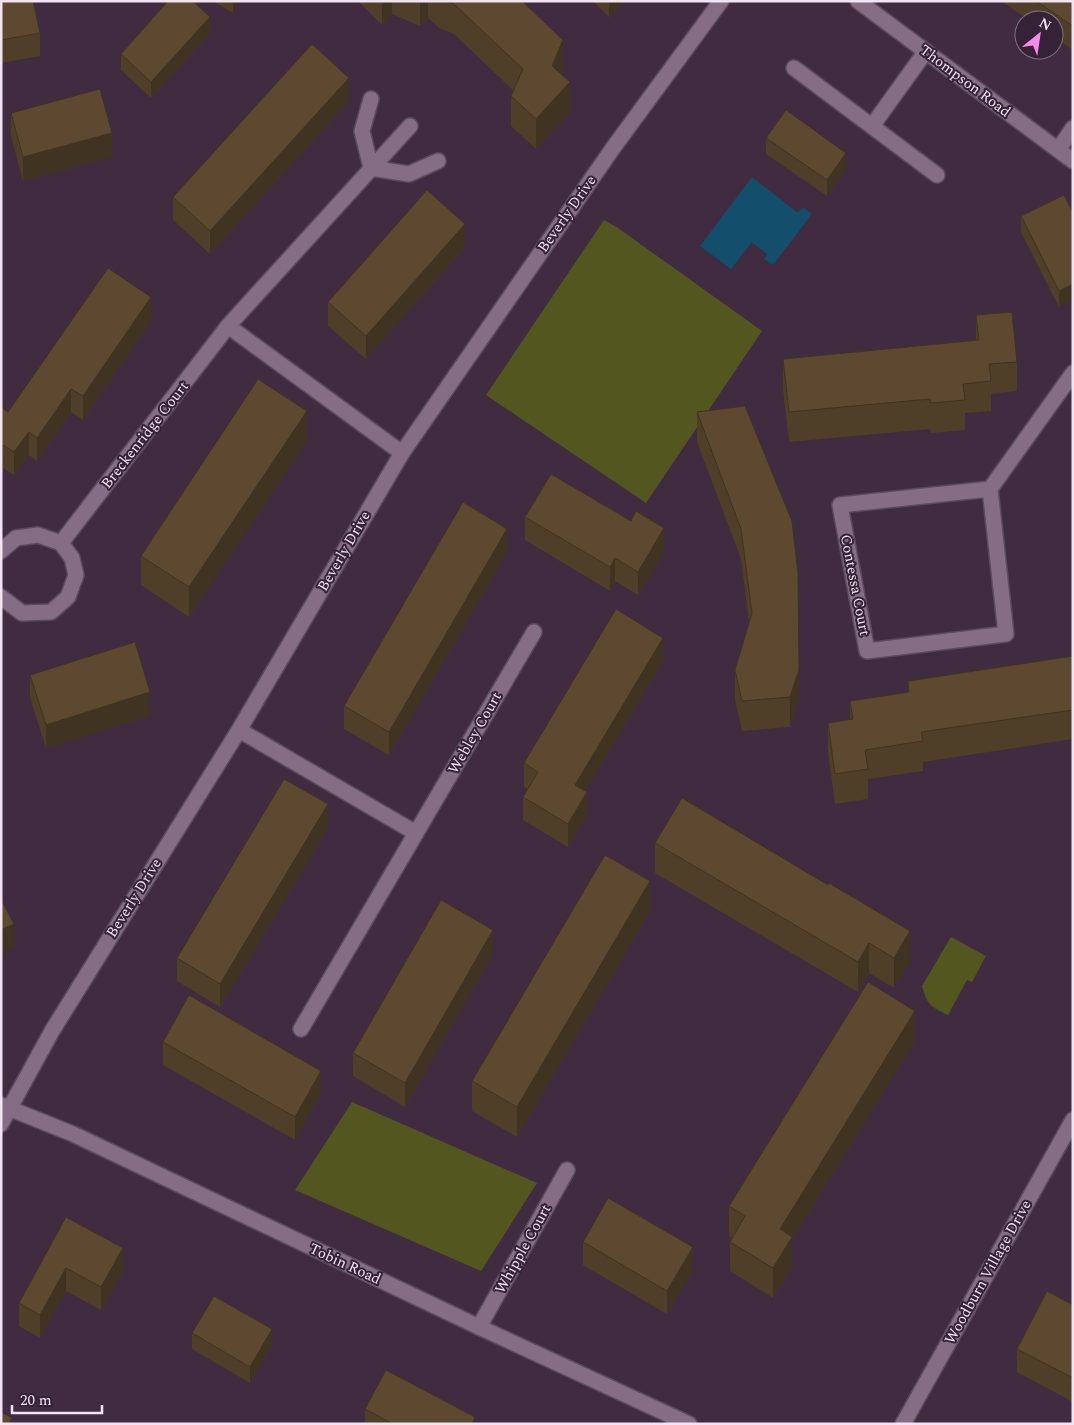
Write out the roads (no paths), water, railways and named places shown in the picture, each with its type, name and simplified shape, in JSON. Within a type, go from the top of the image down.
[{"type":"street","name":"Beverly Drive","points":[[1,1124],[5,1107],[239,730],[402,453],[613,148],[720,1]]},
{"type":"street","name":"Thompson Road","points":[[858,1],[1073,161]]},
{"type":"street","points":[[872,126],[926,51]]},
{"type":"street","points":[[794,68],[937,175]]},
{"type":"street","points":[[371,99],[362,131],[371,168],[409,174],[438,161]]},
{"type":"street","name":"Breckenridge Court","points":[[61,543],[228,326],[410,126]]},
{"type":"street","points":[[1058,150],[1073,128]]},
{"type":"street","points":[[228,326],[402,453]]},
{"type":"street","points":[[990,489],[1073,373]]},
{"type":"street","name":"Contessa Court","points":[[990,489],[1006,634],[867,650],[840,505],[990,489]]},
{"type":"street","points":[[1,551],[16,538],[38,534],[61,543],[72,558],[76,575],[68,596],[51,612],[22,613],[1,597]]},
{"type":"street","name":"Webley Court","points":[[301,1030],[534,632]]},
{"type":"street","points":[[239,730],[416,833]]},
{"type":"street","name":"Tobin Road","points":[[5,1107],[73,1134],[479,1327],[689,1424]]},
{"type":"street","name":"Woodburn Village Drive","points":[[906,1423],[1073,1120]]},
{"type":"street","name":"Whipple Court","points":[[479,1327],[567,1170]]},
{"type":"water","points":[[752,177],[798,213],[803,207],[812,214],[773,265],[764,259],[767,254],[752,242],[731,269],[700,246]]}]
